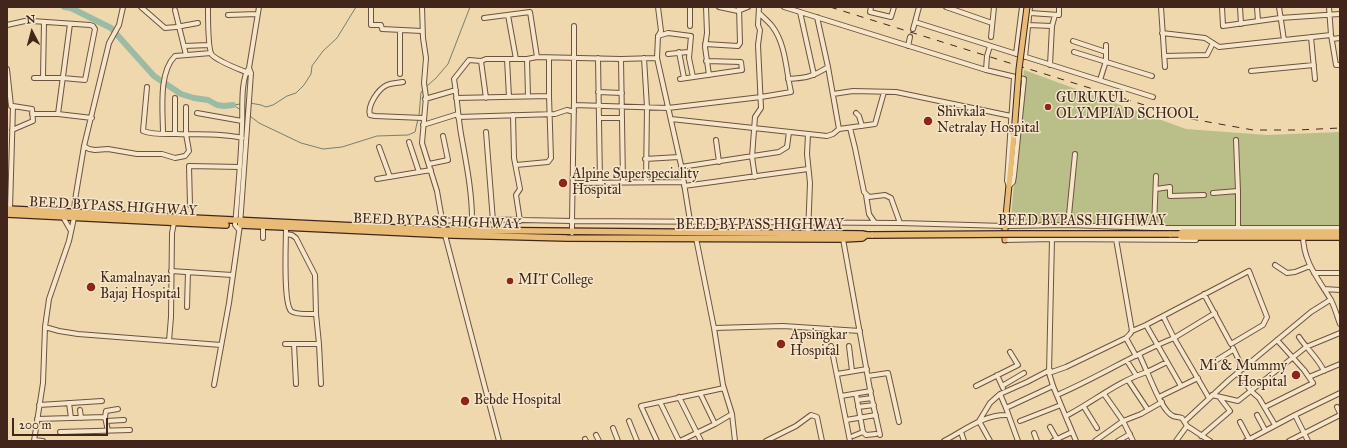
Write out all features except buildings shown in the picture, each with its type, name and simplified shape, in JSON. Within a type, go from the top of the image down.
[{"type":"highway","name":"BEED BYPASS HIGHWAY","points":[[8,211],[63,217],[74,215],[174,223],[445,233]]},
{"type":"highway","name":"BEED BYPASS HIGHWAY","points":[[8,211],[238,225],[286,231],[696,238],[862,238],[866,235]]},
{"type":"highway","name":"BEED BYPASS HIGHWAY","points":[[572,235],[692,233],[1174,236],[1183,232],[1303,234],[1340,232]]},
{"type":"highway","name":"BEED BYPASS HIGHWAY","points":[[1303,234],[1340,238]]},
{"type":"main road","points":[[1005,240],[1019,69],[1027,7]]},
{"type":"street","points":[[43,441],[34,441],[49,299],[71,231],[84,146],[109,43],[119,25],[123,7]]},
{"type":"street","points":[[141,7],[165,28],[198,23]]},
{"type":"street","points":[[214,385],[229,303],[238,225],[244,119],[242,97],[259,7]]},
{"type":"street","points":[[371,7],[371,25],[381,25],[382,29],[422,31]]},
{"type":"street","points":[[422,7],[422,31],[426,58],[424,83],[426,98],[422,118],[422,143],[437,191],[445,233],[499,441]]},
{"type":"street","points":[[658,7],[660,31],[658,36],[657,58],[681,167],[692,233]]},
{"type":"street","points":[[690,7],[690,26]]},
{"type":"street","points":[[706,7],[707,33],[705,44],[709,75]]},
{"type":"street","points":[[719,7],[738,9],[748,7]]},
{"type":"street","points":[[755,177],[752,157],[754,128],[755,117],[761,108],[758,45],[760,30],[759,7]]},
{"type":"street","points":[[784,7],[986,70],[1014,78],[1024,79],[1014,176],[1013,182],[1009,186],[1007,181],[1014,78]]},
{"type":"street","points":[[871,7],[870,12],[891,18],[894,7]]},
{"type":"street","points":[[913,29],[919,7]]},
{"type":"street","points":[[946,7],[992,23]]},
{"type":"street","points":[[991,37],[994,7]]},
{"type":"street","points":[[1016,54],[1022,7]]},
{"type":"street","points":[[1025,57],[1030,7]]},
{"type":"street","points":[[1030,13],[1059,15],[1059,7]]},
{"type":"street","points":[[1161,7],[1165,67]]},
{"type":"street","points":[[1222,7],[1222,26],[1280,18],[1340,14]]},
{"type":"street","points":[[1240,7],[1241,24]]},
{"type":"street","points":[[1256,7],[1258,21]]},
{"type":"street","points":[[1279,7],[1284,40]]},
{"type":"street","points":[[1329,7],[1336,65],[1340,65]]},
{"type":"street","points":[[208,9],[209,45],[211,53],[222,61],[248,71]]},
{"type":"street","points":[[705,44],[739,45],[738,9]]},
{"type":"street","points":[[175,10],[186,55]]},
{"type":"street","points":[[484,18],[530,12],[538,57]]},
{"type":"street","points":[[800,12],[814,75]]},
{"type":"street","points":[[574,106],[668,108],[791,92],[784,55],[779,39],[772,27],[759,13]]},
{"type":"street","points":[[228,15],[258,14]]},
{"type":"street","points":[[1050,65],[1052,26],[1055,14]]},
{"type":"street","points":[[508,15],[516,59]]},
{"type":"street","points":[[817,17],[839,129]]},
{"type":"street","points":[[7,25],[26,21]]},
{"type":"street","points":[[32,21],[90,25],[95,29],[85,80],[43,77],[34,78]]},
{"type":"street","points":[[43,77],[44,22]]},
{"type":"street","points":[[915,22],[1154,97]]},
{"type":"street","points":[[58,114],[70,24]]},
{"type":"street","points":[[1028,25],[1052,26]]},
{"type":"street","points":[[572,235],[574,26]]},
{"type":"street","points":[[400,30],[400,74]]},
{"type":"street","points":[[658,36],[668,33],[690,36],[688,52],[693,77]]},
{"type":"street","points":[[1162,33],[1205,38],[1219,47],[1311,37],[1340,38]]},
{"type":"street","points":[[908,46],[910,37]]},
{"type":"street","points":[[1311,37],[1315,79]]},
{"type":"street","points":[[1073,41],[1106,52]]},
{"type":"street","points":[[1164,56],[1207,55],[1213,43]]},
{"type":"street","points":[[184,46],[209,45]]},
{"type":"street","points":[[1100,80],[1106,61],[1106,45]]},
{"type":"street","points":[[986,70],[987,56],[990,46]]},
{"type":"street","points":[[679,52],[682,79],[742,70],[741,62],[706,60]]},
{"type":"street","points":[[668,54],[688,52]]},
{"type":"street","points":[[1074,52],[1152,76]]},
{"type":"street","points":[[163,134],[163,88],[169,62],[175,56],[211,53]]},
{"type":"street","points":[[472,219],[454,79],[469,60],[481,61],[486,59],[527,59],[538,57],[621,59],[657,58]]},
{"type":"street","points":[[516,165],[550,161],[551,158],[549,58]]},
{"type":"street","points":[[598,58],[600,182]]},
{"type":"street","points":[[644,58],[647,107],[646,182]]},
{"type":"street","points":[[507,59],[509,97]]},
{"type":"street","points":[[527,59],[528,96]]},
{"type":"street","points":[[621,59],[623,182]]},
{"type":"street","points":[[481,61],[486,98]]},
{"type":"street","points":[[1251,71],[1314,65]]},
{"type":"street","points":[[788,79],[800,79],[814,75],[828,67]]},
{"type":"street","points":[[7,69],[12,130],[8,211]]},
{"type":"street","points":[[238,225],[240,167],[244,119],[248,98],[248,71]]},
{"type":"street","points":[[403,82],[386,86],[378,93],[369,108],[370,115],[422,118]]},
{"type":"street","points":[[147,87],[143,131],[163,134],[218,134],[242,138]]},
{"type":"street","points":[[426,98],[456,90]]},
{"type":"street","points":[[832,94],[853,91],[896,92],[1011,116]]},
{"type":"street","points":[[598,92],[622,93]]},
{"type":"street","points":[[671,119],[827,136],[833,134],[839,129],[875,124],[884,92]]},
{"type":"street","points":[[456,98],[549,96]]},
{"type":"street","points":[[175,134],[176,98]]},
{"type":"street","points":[[10,106],[32,109],[33,121],[12,130]]},
{"type":"street","points":[[84,146],[95,150],[108,149],[137,154],[162,154],[169,157],[181,158],[189,151],[186,134],[186,107]]},
{"type":"street","points":[[423,125],[458,115],[550,114],[567,110],[574,112]]},
{"type":"street","points":[[197,113],[244,119]]},
{"type":"street","points":[[856,113],[859,116],[862,126]]},
{"type":"street","points":[[32,114],[58,114],[92,118]]},
{"type":"street","points":[[513,115],[516,165],[520,189],[516,195],[520,221]]},
{"type":"street","points":[[599,118],[622,118]]},
{"type":"street","points":[[850,128],[864,192],[870,214],[875,223]]},
{"type":"street","points":[[486,132],[493,221]]},
{"type":"street","points":[[681,167],[779,152],[786,147],[789,132]]},
{"type":"street","points":[[808,134],[808,169],[810,183],[808,234]]},
{"type":"street","points":[[429,164],[448,160],[443,136]]},
{"type":"street","points":[[716,140],[719,162]]},
{"type":"street","points":[[1236,140],[1238,228]]},
{"type":"street","points":[[409,142],[419,172]]},
{"type":"street","points":[[379,146],[390,177]]},
{"type":"street","points":[[1068,225],[1075,154]]},
{"type":"street","points":[[646,159],[679,158]]},
{"type":"street","points":[[190,205],[189,166],[240,167]]},
{"type":"street","points":[[573,183],[646,182],[684,184],[755,177],[808,169]]},
{"type":"street","points":[[377,179],[431,170]]},
{"type":"street","points":[[1154,228],[1156,176]]},
{"type":"street","points":[[1156,189],[1170,187],[1170,196],[1204,195]]},
{"type":"street","points":[[1213,193],[1238,191]]},
{"type":"street","points":[[866,195],[869,197],[884,195],[891,198],[900,223]]},
{"type":"street","points":[[63,217],[71,231]]},
{"type":"street","points":[[442,220],[472,219],[493,221],[809,224],[900,223],[1005,226],[1068,225],[1154,228],[1238,228],[1303,234],[1340,228]]},
{"type":"street","points":[[169,341],[171,317],[172,233],[174,223]]},
{"type":"street","points":[[263,227],[263,238]]},
{"type":"street","points":[[1005,240],[1116,239],[1174,236],[1174,228]]},
{"type":"street","points":[[286,231],[286,297],[290,310],[293,312],[316,314]]},
{"type":"street","points":[[286,231],[296,238],[314,275],[321,384]]},
{"type":"street","points":[[1303,234],[1303,247],[1310,266],[1330,300],[1340,324]]},
{"type":"street","points":[[696,238],[724,388],[732,414],[735,441]]},
{"type":"street","points":[[843,238],[866,369],[876,415],[878,434],[866,435],[863,432],[856,394]]},
{"type":"street","points":[[1052,239],[1049,371],[1053,386],[1076,441]]},
{"type":"street","points":[[1116,239],[1132,331]]},
{"type":"street","points":[[1274,265],[1287,273],[1295,272],[1310,266]]},
{"type":"street","points":[[172,271],[232,275]]},
{"type":"street","points":[[980,421],[990,403],[1002,393],[1049,371],[1066,366],[1126,338],[1132,331],[1249,271],[1268,317],[1262,325],[1231,344]]},
{"type":"street","points":[[187,307],[188,272]]},
{"type":"street","points":[[1314,273],[1340,273]]},
{"type":"street","points":[[1324,289],[1340,290]]},
{"type":"street","points":[[1204,294],[1243,369]]},
{"type":"street","points":[[1185,421],[1211,396],[1277,340],[1311,312],[1330,300]]},
{"type":"street","points":[[1057,395],[1174,338],[1215,314]]},
{"type":"street","points":[[1163,316],[1174,338],[1198,378],[1211,396],[1238,400],[1306,347],[1340,333]]},
{"type":"street","points":[[1146,325],[1181,386]]},
{"type":"street","points":[[714,328],[783,326],[860,331]]},
{"type":"street","points":[[45,327],[78,334],[222,345]]},
{"type":"street","points":[[1299,337],[1306,347],[1318,359],[1324,371]]},
{"type":"street","points":[[1126,338],[1138,355],[1168,413],[1172,416],[1182,418],[1187,426],[1210,441]]},
{"type":"street","points":[[1265,407],[1313,383],[1277,340]]},
{"type":"street","points":[[285,344],[319,344]]},
{"type":"street","points":[[294,344],[296,384]]},
{"type":"street","points":[[831,346],[850,441]]},
{"type":"street","points":[[849,346],[852,371]]},
{"type":"street","points":[[1207,366],[1233,350]]},
{"type":"street","points":[[976,386],[1018,365],[1010,352]]},
{"type":"street","points":[[1127,361],[1136,375]]},
{"type":"street","points":[[1066,416],[1084,407],[1136,375],[1147,372],[1167,362]]},
{"type":"street","points":[[1309,377],[1340,364]]},
{"type":"street","points":[[837,374],[866,369]]},
{"type":"street","points":[[868,376],[888,373],[899,422]]},
{"type":"street","points":[[1002,386],[1024,373]]},
{"type":"street","points":[[1238,373],[1259,398],[1275,425]]},
{"type":"street","points":[[997,375],[1002,386],[1002,393],[1008,415],[1018,441]]},
{"type":"street","points":[[1159,397],[1198,378]]},
{"type":"street","points":[[1128,380],[1148,410]]},
{"type":"street","points":[[1006,408],[1053,386]]},
{"type":"street","points":[[657,441],[641,406],[724,388]]},
{"type":"street","points":[[841,396],[871,391]]},
{"type":"street","points":[[700,393],[715,424]]},
{"type":"street","points":[[1240,422],[1248,440],[1340,393]]},
{"type":"street","points":[[1104,394],[1123,421],[1133,441]]},
{"type":"street","points":[[679,397],[701,441]]},
{"type":"street","points":[[857,400],[872,398]]},
{"type":"street","points":[[1202,436],[1230,411],[1220,398]]},
{"type":"street","points":[[39,405],[102,401]]},
{"type":"street","points":[[660,402],[679,441],[732,414]]},
{"type":"street","points":[[1095,441],[1123,421],[1162,402]]},
{"type":"street","points":[[69,403],[71,418]]},
{"type":"street","points":[[1020,421],[1061,404]]},
{"type":"street","points":[[858,407],[874,405]]},
{"type":"street","points":[[1084,407],[1097,428]]},
{"type":"street","points":[[1289,441],[1340,414],[1337,407]]},
{"type":"street","points":[[108,431],[106,410],[118,409]]},
{"type":"street","points":[[80,410],[81,418]]},
{"type":"street","points":[[770,440],[796,426],[811,415],[814,415],[817,417],[822,441]]},
{"type":"street","points":[[846,420],[876,415]]},
{"type":"street","points":[[944,441],[980,421],[993,416],[1008,415]]},
{"type":"street","points":[[1257,415],[1266,430]]},
{"type":"street","points":[[1295,415],[1308,441]]},
{"type":"street","points":[[37,419],[81,418],[124,420]]},
{"type":"street","points":[[629,421],[636,440]]},
{"type":"street","points":[[980,421],[990,441]]},
{"type":"street","points":[[1176,441],[1187,426]]},
{"type":"street","points":[[1050,427],[1056,440],[1072,432]]},
{"type":"street","points":[[613,428],[618,441]]},
{"type":"street","points":[[60,432],[130,430]]},
{"type":"street","points":[[853,436],[863,432]]},
{"type":"street","points":[[961,432],[964,441]]},
{"type":"street","points":[[1034,433],[1037,441]]},
{"type":"street","points":[[1118,441],[1130,434]]},
{"type":"street","points":[[596,435],[599,441]]},
{"type":"green space","points":[[1024,70],[1186,129],[1267,135],[1340,132],[1340,225],[1010,228]]},
{"type":"waterway","points":[[64,7],[71,8],[111,28],[154,76],[181,94],[208,100],[217,105],[233,105]]},
{"type":"waterway","points":[[250,103],[266,107],[296,93],[304,85],[311,74],[312,66],[323,51],[337,38],[356,7]]},
{"type":"waterway","points":[[427,86],[448,64],[470,7]]},
{"type":"waterway","points":[[419,116],[421,92],[423,90]]},
{"type":"waterway","points":[[234,105],[240,104]]},
{"type":"waterway","points":[[233,105],[241,110]]},
{"type":"waterway","points":[[250,116],[259,123],[301,143],[323,149],[342,147],[377,136],[408,135],[415,132],[418,119]]},
{"type":"tunnel","points":[[910,37],[913,29]]},
{"type":"railway","points":[[830,7],[1186,118],[1253,130],[1340,128]]},
{"type":"place","name":"GURUKUL OLYMPIAD SCHOOL","points":[[1048,107]]},
{"type":"place","name":"Shivkala Netralay Hospital","points":[[928,121]]},
{"type":"place","name":"Alpine Superspeciality Hospital","points":[[563,183]]},
{"type":"place","name":"MIT College","points":[[510,281]]},
{"type":"place","name":"Kamalnayan Bajaj Hospital","points":[[91,287]]},
{"type":"place","name":"Apsingkar Hospital","points":[[781,344]]},
{"type":"place","name":"Mi & Mummy Hospital","points":[[1296,375]]},
{"type":"place","name":"Bebde Hospital","points":[[465,401]]}]
